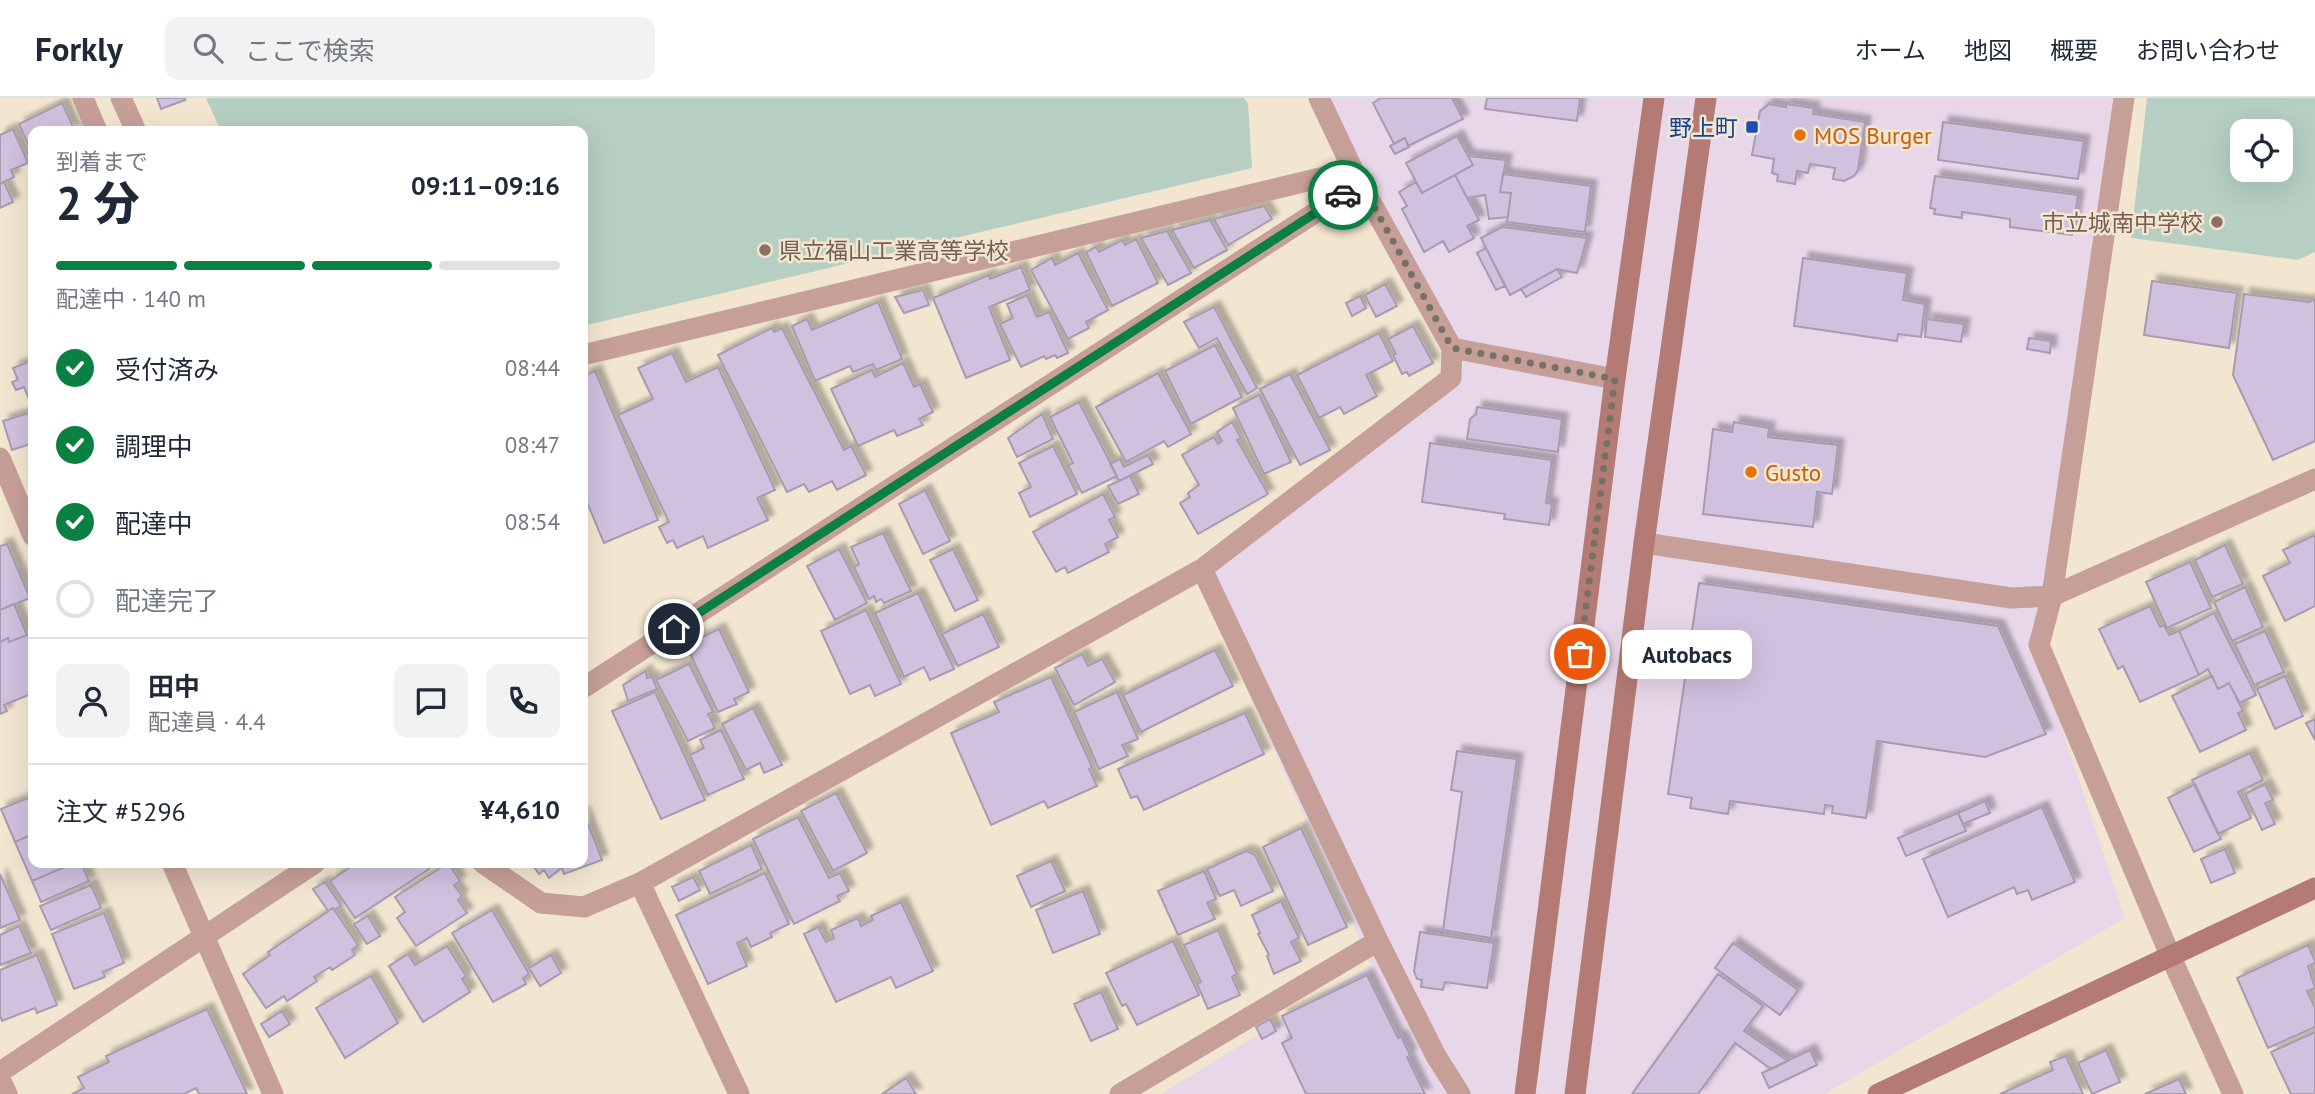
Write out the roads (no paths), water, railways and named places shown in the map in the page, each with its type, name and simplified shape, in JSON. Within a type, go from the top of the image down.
[{"type":"street","points":[[83,98],[95,126]]},
{"type":"street","points":[[121,98],[134,126]]},
{"type":"street","points":[[490,868],[541,903],[584,907],[640,883],[1202,569],[1451,378],[1452,348],[1357,176],[1319,98]]},
{"type":"street","points":[[1525,1094],[1615,379],[1654,98]]},
{"type":"street","points":[[1575,1094],[1644,543],[1706,98]]},
{"type":"street","points":[[2124,98],[2052,596],[2039,645],[2170,955],[2234,1094]]},
{"type":"street","points":[[588,354],[1357,176]]},
{"type":"street","points":[[588,685],[1357,176]]},
{"type":"street","points":[[1452,348],[1615,379]]},
{"type":"street","points":[[0,458],[28,524]]},
{"type":"street","points":[[1644,543],[2011,598],[2052,596],[2315,479]]},
{"type":"street","points":[[1202,569],[1378,941],[1436,1056],[1460,1094]]},
{"type":"street","points":[[174,868],[273,1094]]},
{"type":"street","points":[[0,1072],[307,868]]},
{"type":"street","points":[[640,883],[739,1094]]},
{"type":"street","points":[[1878,1094],[2315,888]]},
{"type":"street","points":[[1120,1094],[1378,941]]},
{"type":"street","points":[[0,1079],[7,1094]]},
{"type":"place","name":"野上町","points":[[1752,127]]},
{"type":"place","name":"MOS Burger","points":[[1800,135]]},
{"type":"place","name":"市立城南中学校","points":[[2217,222]]},
{"type":"place","name":"県立福山工業高等学校","points":[[765,250]]},
{"type":"place","name":"Gusto","points":[[1751,472]]},
{"type":"place","name":"Autobacs","points":[[1580,654]]}]
